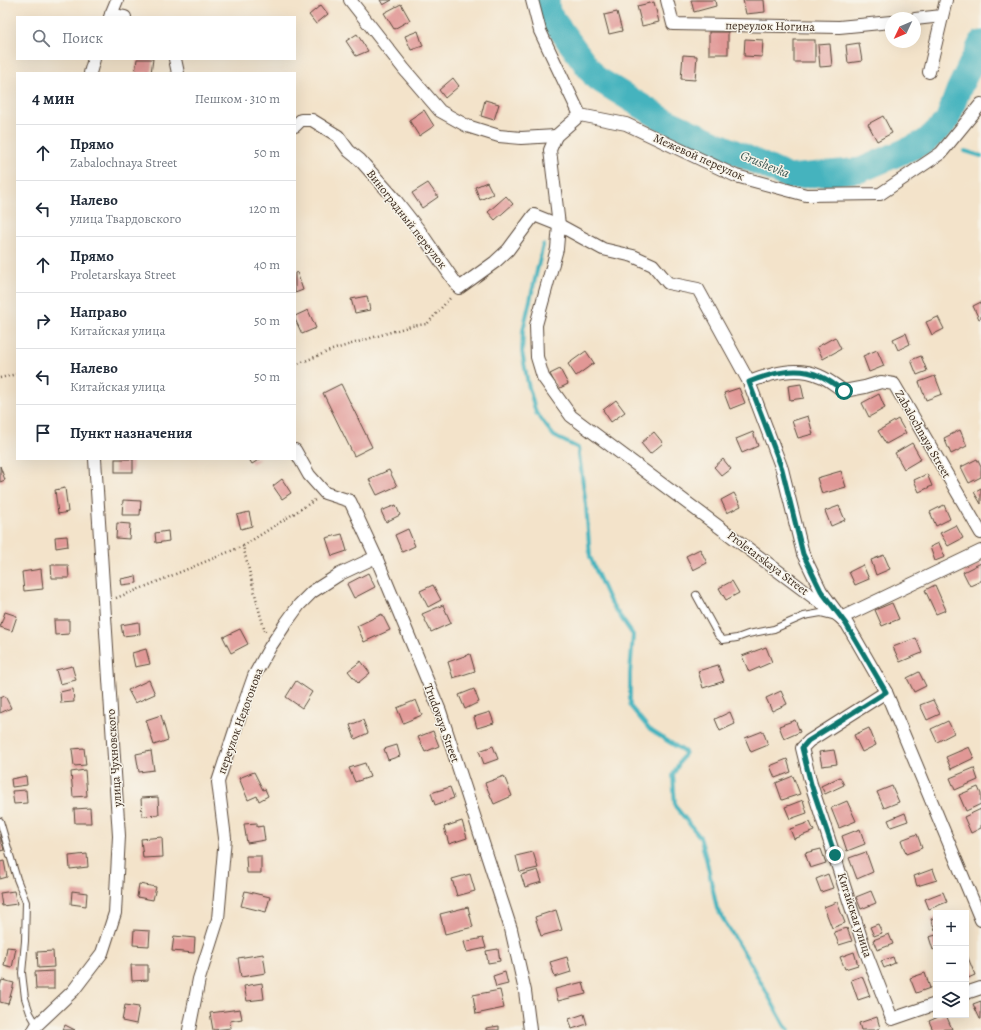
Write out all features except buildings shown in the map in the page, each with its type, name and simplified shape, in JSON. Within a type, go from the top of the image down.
[{"type":"street","points":[[110,15],[117,0]]},
{"type":"street","points":[[350,0],[404,69],[440,110],[467,126],[499,136],[521,138],[556,136],[580,115],[540,30],[532,0]]},
{"type":"street","name":"переулок Ногина","points":[[667,0],[673,24],[839,27],[885,23]]},
{"type":"street","points":[[929,72],[946,0]]},
{"type":"street","points":[[921,18],[942,16]]},
{"type":"street","points":[[90,72],[94,60]]},
{"type":"street","points":[[175,60],[178,72]]},
{"type":"street","name":"Межевой переулок","points":[[580,115],[626,124],[736,176],[806,195],[880,194],[941,153],[981,104]]},
{"type":"street","name":"Виноградный переулок","points":[[296,125],[301,120],[312,120],[338,136],[394,198],[419,230],[459,288]]},
{"type":"street","name":"Proletarskaya Street","points":[[556,136],[550,150],[559,225],[557,249],[536,325],[537,357],[543,377],[571,416],[841,618],[846,624],[886,692],[981,920]]},
{"type":"street","points":[[459,288],[495,262],[508,250],[534,215],[559,225],[603,249],[633,256],[653,265],[668,283],[698,289],[749,382],[782,469],[803,554],[821,591],[841,618],[981,551]]},
{"type":"street","name":"Zabalochnaya Street","points":[[749,382],[787,371],[805,371],[821,376],[844,391],[881,382],[894,384],[981,533]]},
{"type":"street","points":[[296,452],[309,475],[325,493]]},
{"type":"street","name":"улица Чухновского","points":[[36,1028],[73,991],[102,953],[115,913],[119,836],[95,460]]},
{"type":"street","name":"Trudovaya Street","points":[[325,493],[350,501],[376,557],[440,711],[511,929],[525,991],[530,1030]]},
{"type":"street","name":"переулок Недогонова","points":[[189,1030],[199,979],[218,919],[225,838],[218,782],[254,676],[270,647],[299,605],[312,592],[340,574],[376,557]]},
{"type":"street","name":"Китайская улица","points":[[886,692],[808,741],[802,748],[811,784],[865,950],[892,1019],[933,1005]]},
{"type":"street","points":[[969,992],[981,988]]},
{"type":"lane","points":[[696,595],[718,636],[723,640],[774,629],[804,616],[821,613],[841,618]]},
{"type":"lane","points":[[0,821],[15,872],[26,902],[22,973],[25,998],[36,1028]]},
{"type":"path","points":[[296,365],[332,350],[411,326],[427,324],[459,288]]},
{"type":"path","points":[[0,378],[16,374]]},
{"type":"path","points":[[104,602],[142,588],[243,546],[325,493]]},
{"type":"path","points":[[243,546],[270,647]]},
{"type":"waterway","name":"Grushevka","points":[[547,0],[548,13],[596,78],[661,118],[789,177],[861,170],[925,142],[947,121],[958,91],[981,43]]},
{"type":"waterway","points":[[965,151],[981,156]]},
{"type":"waterway","points":[[543,245],[523,330],[522,352],[528,384],[536,413],[554,436],[578,448],[586,505],[590,557],[609,600],[633,635],[630,673],[630,706],[650,730],[685,752],[673,775],[675,806],[700,837],[717,909],[749,961],[785,1026],[789,1030]]},
{"type":"route","points":[[835,855],[811,784],[802,748],[808,741],[886,692],[846,624],[821,591],[803,554],[782,469],[749,382],[787,371],[805,371],[821,376],[844,391]]}]
